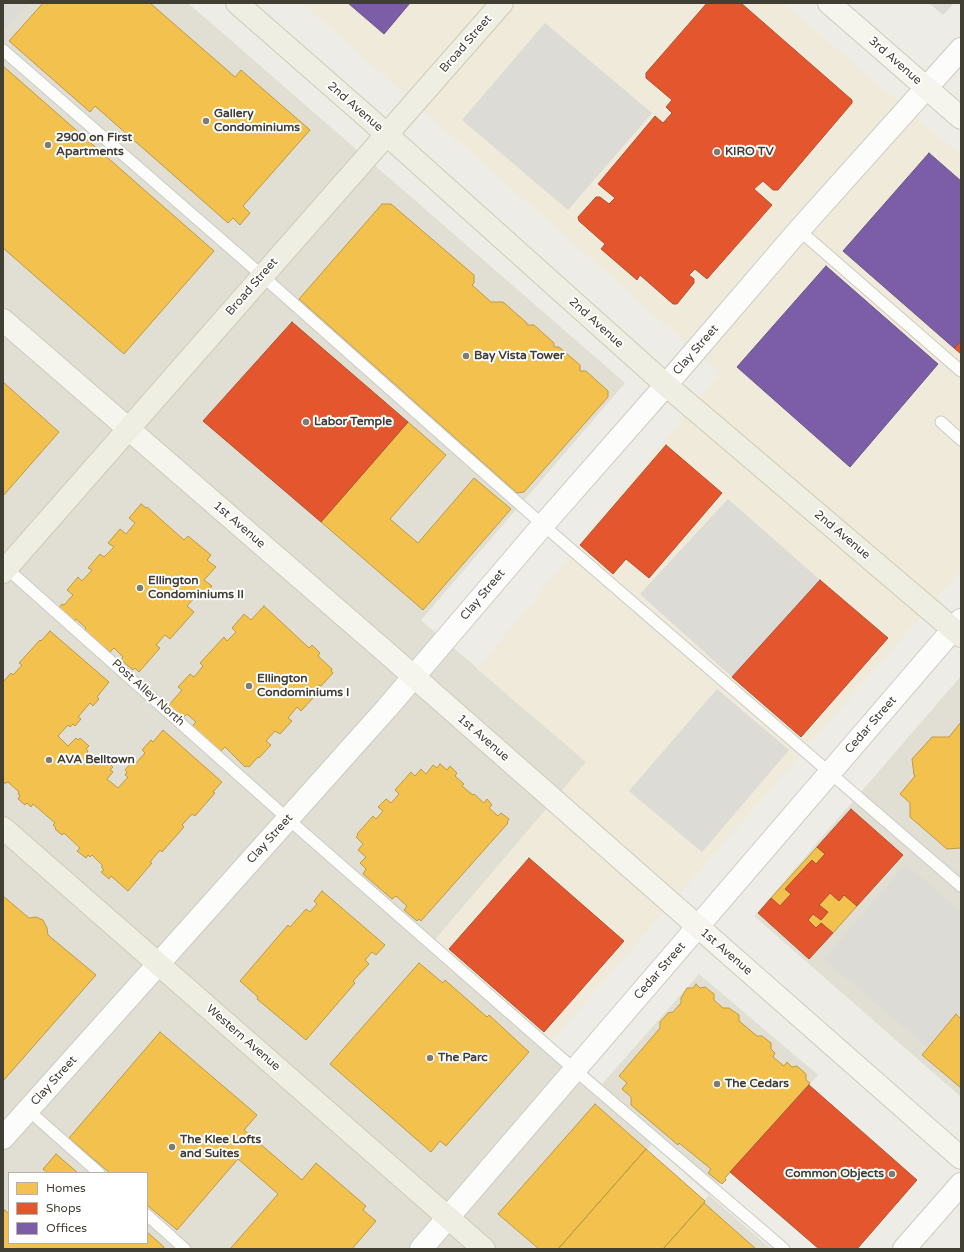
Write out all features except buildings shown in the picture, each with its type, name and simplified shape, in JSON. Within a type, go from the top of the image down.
[{"type":"main road","name":"2nd Avenue","points":[[237,3],[387,134],[666,385],[958,629]]},
{"type":"main road","name":"Broad Street","points":[[4,568],[502,3]]},
{"type":"main road","name":"3rd Avenue","points":[[829,3],[961,118]]},
{"type":"main road","name":"1st Avenue","points":[[3,320],[414,677],[961,1158]]},
{"type":"main road","name":"Western Avenue","points":[[3,828],[484,1249]]},
{"type":"street","name":"Clay Street","points":[[3,1138],[414,677],[543,525],[799,230],[961,49]]},
{"type":"street","name":"Cedar Street","points":[[421,1249],[829,774],[958,629]]},
{"type":"street","points":[[904,1249],[961,1184]]},
{"type":"lane","points":[[3,50],[262,276],[543,525],[829,774],[961,886]]},
{"type":"lane","points":[[799,230],[961,371]]},
{"type":"lane","points":[[941,422],[961,440]]},
{"type":"lane","name":"Post Alley North","points":[[4,568],[288,819],[784,1249]]},
{"type":"lane","points":[[28,1110],[98,1172]]},
{"type":"lane","points":[[148,1216],[185,1249]]},
{"type":"shaded area","points":[[3,3],[188,3],[625,383],[421,620],[587,762],[434,941],[602,1084],[699,974],[818,1075],[709,1195],[652,1144],[561,1249],[3,1249]]},
{"type":"shaded area","points":[[3,3],[29,3],[3,32]]},
{"type":"shaded area","points":[[302,3],[783,3],[961,155],[961,570],[551,1042],[434,941],[586,762],[477,669],[720,373]]},
{"type":"shaded area","points":[[929,3],[954,3],[943,15]]},
{"type":"shaded area","points":[[545,23],[652,113],[568,210],[462,120]]},
{"type":"shaded area","points":[[728,499],[820,580],[732,677],[640,594]]},
{"type":"shaded area","points":[[961,676],[961,1097],[754,916]]},
{"type":"shaded area","points":[[717,689],[789,750],[702,852],[629,791]]},
{"type":"shaded area","points":[[906,864],[961,912],[961,1008],[927,1047],[824,959]]},
{"type":"shaded area","points":[[709,1195],[771,1249],[662,1249]]},
{"type":"place","name":"Gallery Condominiums","points":[[206,121]]},
{"type":"place","name":"2900 on First Apartments","points":[[48,145]]},
{"type":"place","name":"KIRO TV","points":[[717,152]]},
{"type":"place","name":"Bay Vista Tower","points":[[466,356]]},
{"type":"place","name":"Labor Temple","points":[[306,422]]},
{"type":"place","name":"Ellington Condominiums II","points":[[140,588]]},
{"type":"place","name":"Ellington Condominiums I","points":[[249,686]]},
{"type":"place","name":"AVA Belltown","points":[[49,760]]},
{"type":"place","name":"The Parc","points":[[430,1058]]},
{"type":"place","name":"The Cedars","points":[[717,1084]]},
{"type":"place","name":"The Klee Lofts and Suites","points":[[172,1147]]},
{"type":"place","name":"Common Objects","points":[[892,1174]]}]
